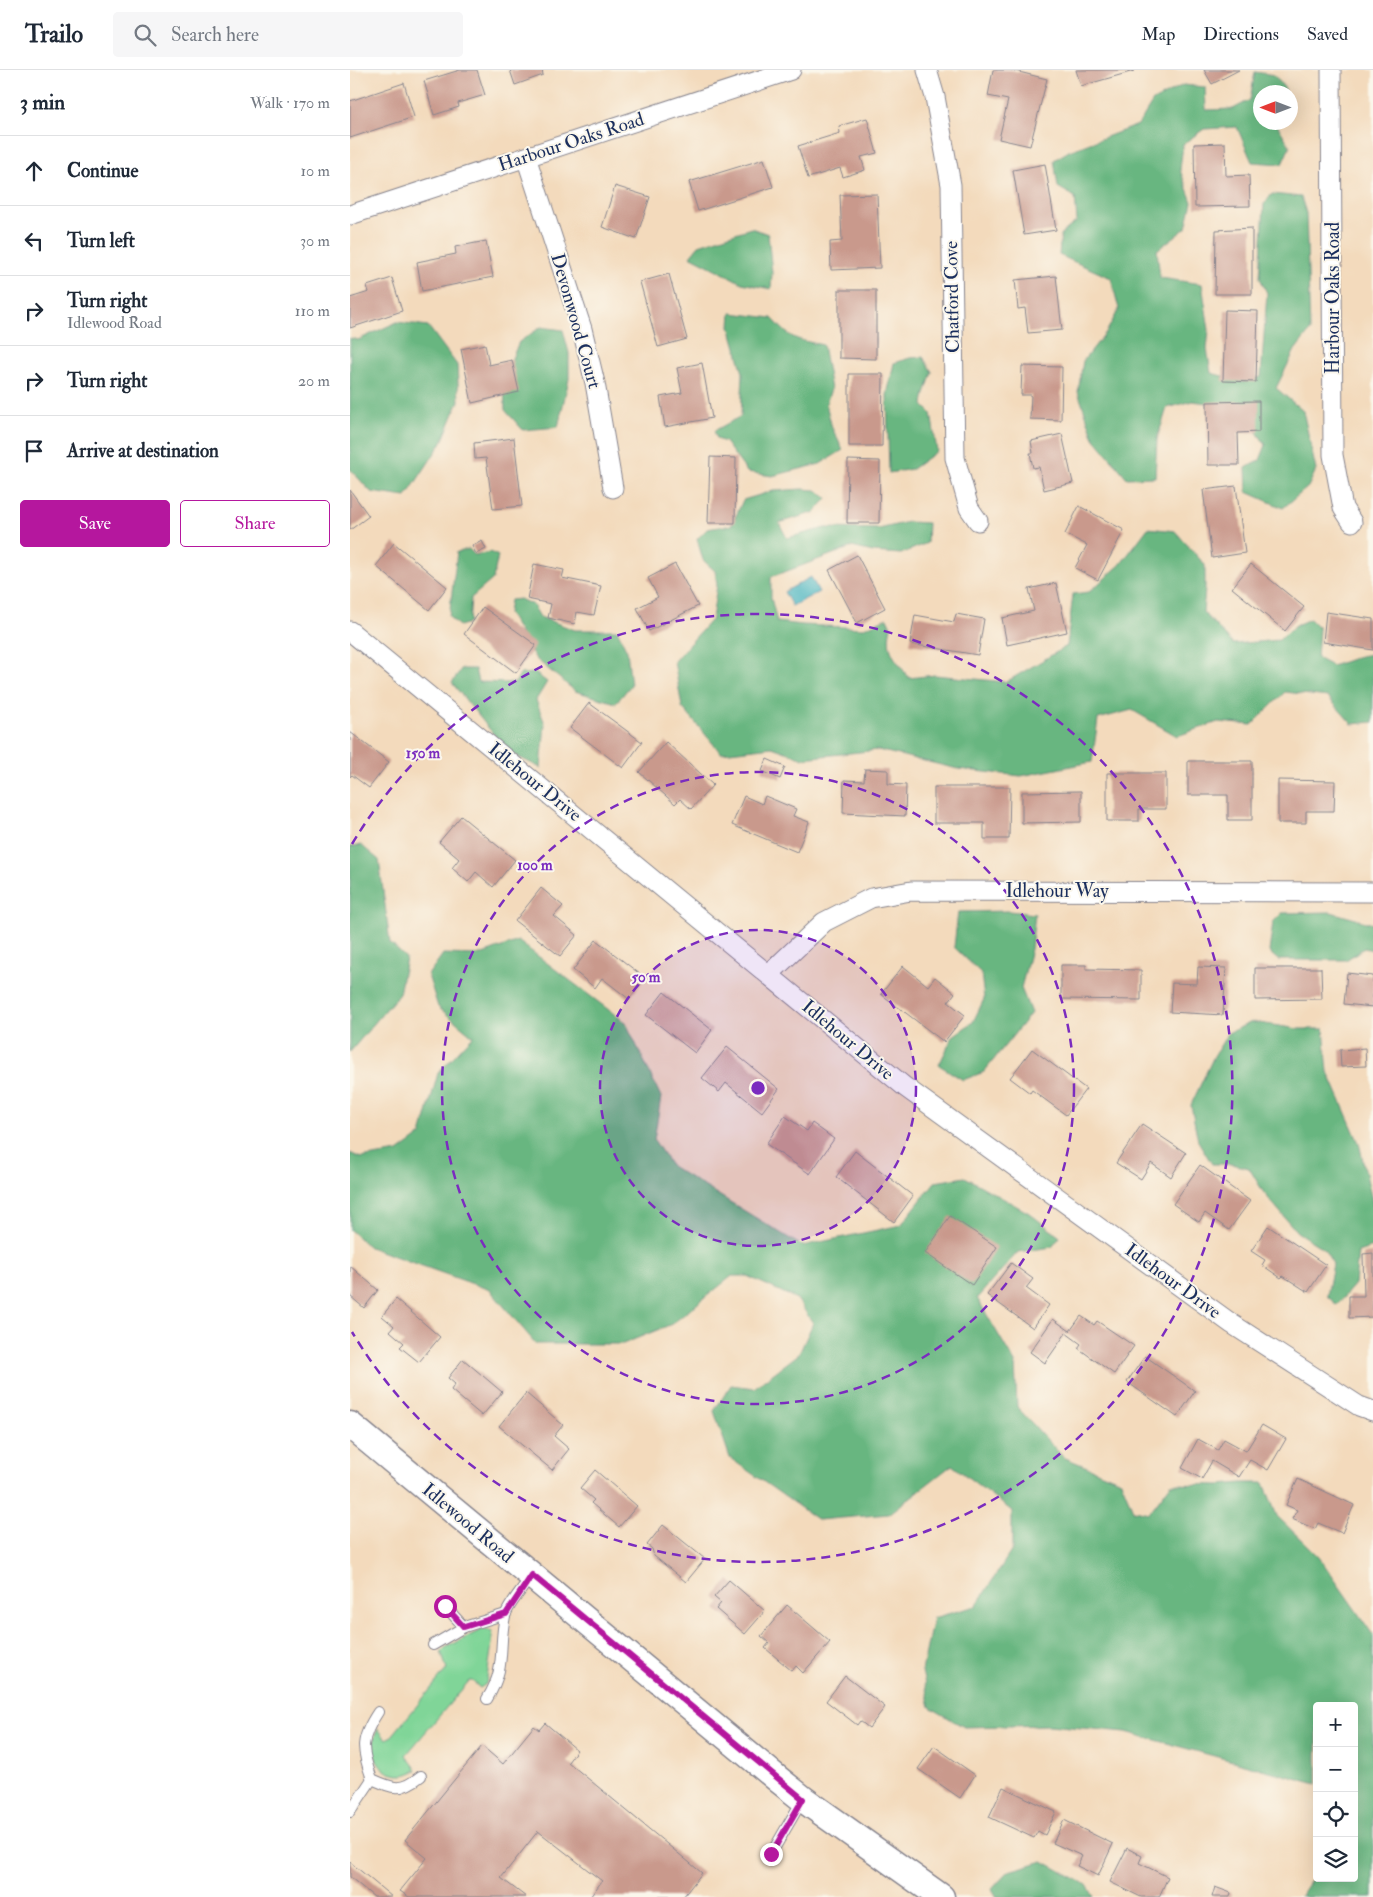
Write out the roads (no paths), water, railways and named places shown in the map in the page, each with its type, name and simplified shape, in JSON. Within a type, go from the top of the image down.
[{"type":"street","name":"Harbour Oaks Road","points":[[350,215],[791,70]]},
{"type":"street","name":"Chatford Cove","points":[[927,70],[935,97],[951,185],[955,458],[970,508],[978,521]]},
{"type":"street","name":"Harbour Oaks Road","points":[[1331,70],[1334,455],[1343,508],[1352,522]]},
{"type":"street","name":"Devonwood Court","points":[[526,157],[582,329],[595,383],[613,488]]},
{"type":"street","name":"Idlehour Drive","points":[[350,631],[905,1087],[1232,1324],[1359,1406],[1373,1411]]},
{"type":"street","name":"Idlehour Way","points":[[769,974],[824,922],[871,898],[911,891],[1373,892]]},
{"type":"street","name":"Idlewood Road","points":[[350,1425],[803,1799],[941,1897]]},
{"type":"lane","points":[[487,1699],[496,1685],[500,1670],[506,1614],[532,1575]]},
{"type":"lane","points":[[445,1606],[464,1627]]},
{"type":"lane","points":[[433,1645],[464,1627],[506,1614]]},
{"type":"lane","points":[[378,1712],[368,1726],[362,1746],[372,1779],[392,1788],[410,1785],[422,1776]]},
{"type":"lane","points":[[350,1812],[372,1779]]},
{"type":"lane","points":[[771,1854],[803,1799]]},
{"type":"water","points":[[811,577],[819,592],[792,606],[784,592]]}]
